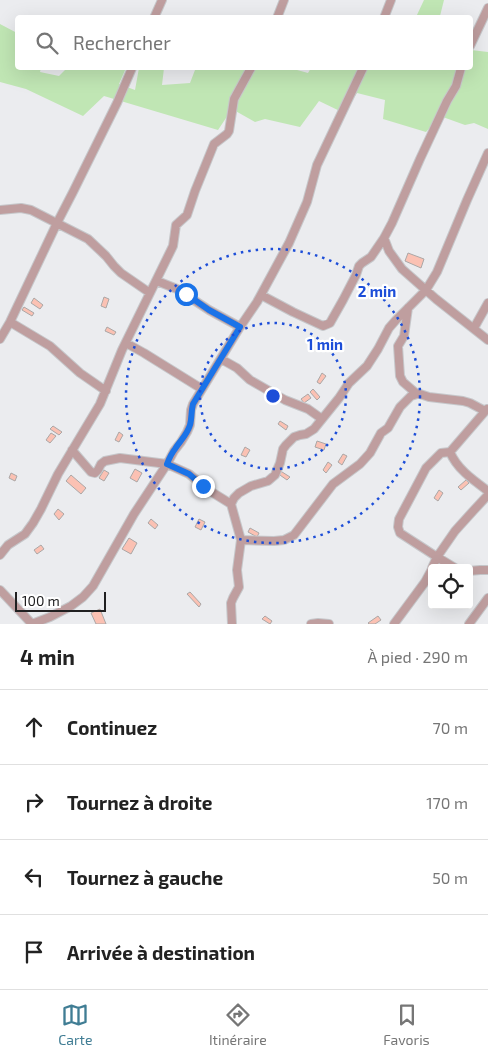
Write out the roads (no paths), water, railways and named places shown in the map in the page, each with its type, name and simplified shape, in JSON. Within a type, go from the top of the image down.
[{"type":"street","points":[[155,15],[162,0]]},
{"type":"street","points":[[278,15],[284,0]]},
{"type":"street","points":[[385,15],[391,0]]},
{"type":"street","points":[[473,40],[488,8]]},
{"type":"street","points":[[0,339],[10,322],[131,70]]},
{"type":"street","points":[[0,555],[8,545],[25,534],[33,523],[58,474],[100,404],[150,292],[173,246],[176,225],[187,215],[214,144],[229,131],[234,99],[250,70]]},
{"type":"street","points":[[0,590],[32,624],[71,606],[83,598],[93,586],[134,514],[187,432],[193,404],[261,295],[289,243],[307,202],[317,165],[362,70]]},
{"type":"street","points":[[261,295],[323,326],[330,323],[359,266],[371,257],[392,223],[447,101],[456,86],[460,70]]},
{"type":"street","points":[[232,624],[232,598],[239,587],[237,570],[241,540],[231,504],[234,498],[251,486],[268,481],[275,475],[286,445],[294,437],[306,434],[314,429],[340,398],[349,383],[366,366],[389,328],[426,290],[437,272],[488,153]]},
{"type":"street","points":[[0,210],[21,208],[31,210],[88,239],[121,273],[150,292]]},
{"type":"street","points":[[384,238],[388,251],[402,269],[488,340]]},
{"type":"street","points":[[375,251],[388,251]]},
{"type":"street","points":[[157,281],[177,289],[240,327]]},
{"type":"street","points":[[474,328],[488,303]]},
{"type":"street","points":[[408,308],[404,336],[398,346],[400,376],[403,382],[417,394],[429,398],[463,401],[486,409],[450,452]]},
{"type":"street","points":[[10,322],[50,346],[80,373],[106,391]]},
{"type":"street","points":[[126,344],[202,389]]},
{"type":"street","points":[[221,359],[276,396],[308,408],[322,419]]},
{"type":"street","points":[[241,540],[274,541],[284,540],[294,535],[333,484],[360,464],[370,453],[381,433],[388,428],[400,407],[408,398],[417,394]]},
{"type":"street","points":[[72,450],[91,472],[95,473],[105,461],[120,458],[167,464],[189,474],[210,491],[231,504]]},
{"type":"street","points":[[448,564],[400,533],[398,526],[399,519],[430,463],[441,452],[450,452]]},
{"type":"street","points":[[450,452],[457,465],[473,481],[488,491]]},
{"type":"street","points":[[434,564],[455,532],[488,495]]},
{"type":"street","points":[[473,571],[488,570]]},
{"type":"street","points":[[394,624],[428,576]]},
{"type":"street","points":[[469,624],[488,598]]},
{"type":"street","points":[[311,624],[329,624]]}]
